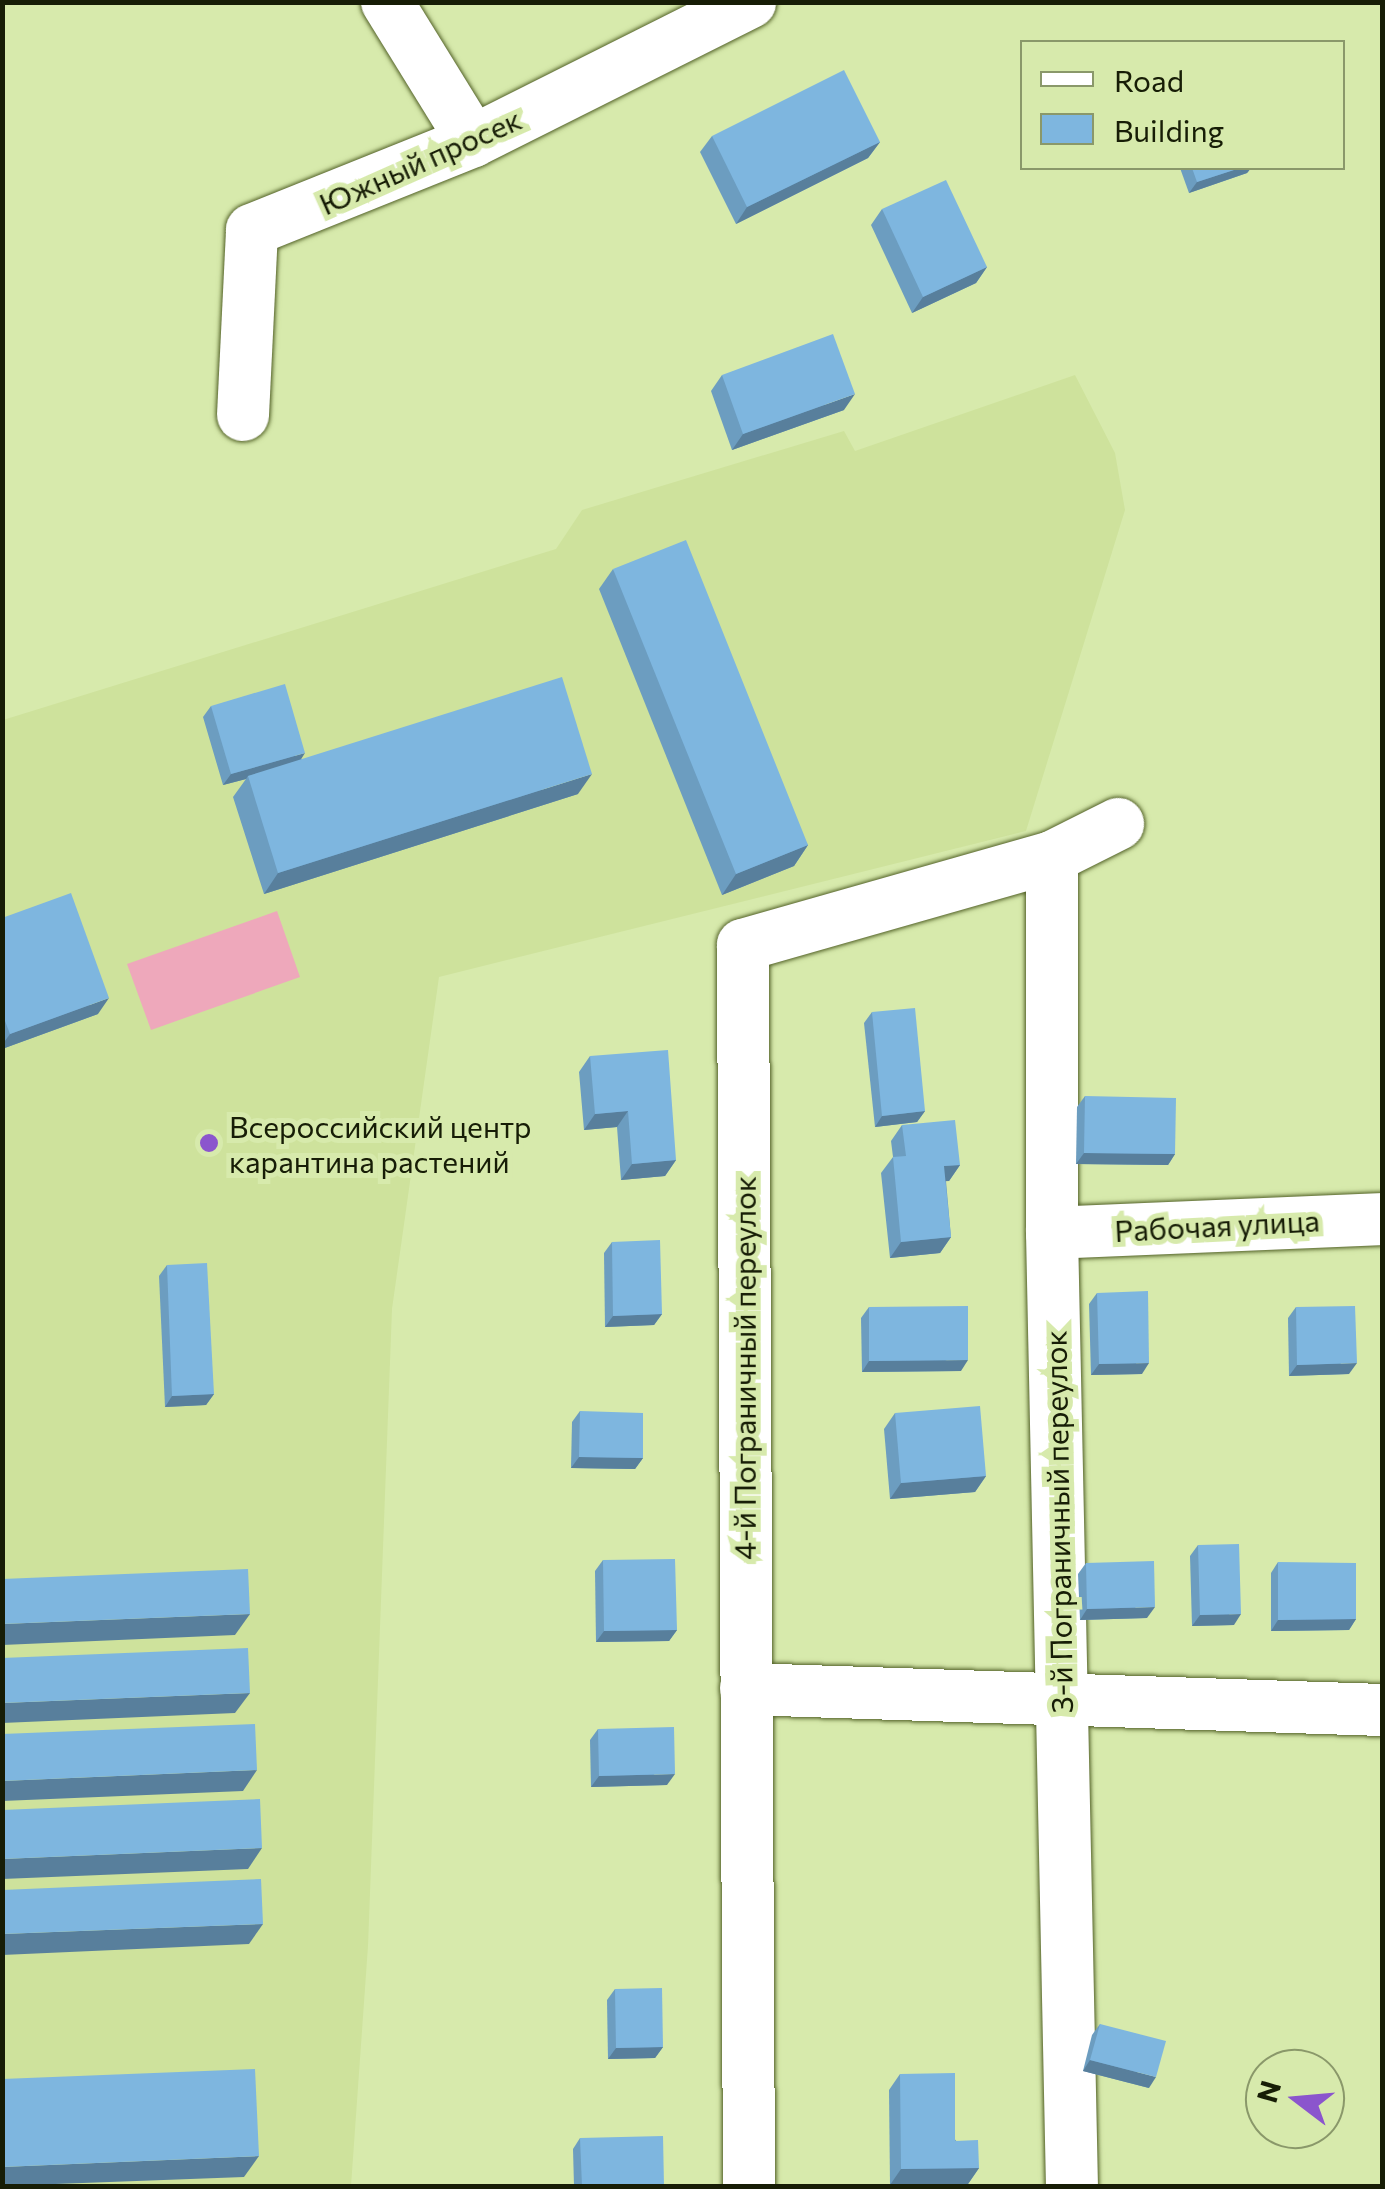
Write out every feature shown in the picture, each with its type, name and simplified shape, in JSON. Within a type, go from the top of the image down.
[{"type":"street","points":[[387,2],[473,141]]},
{"type":"street","name":"Южный просек","points":[[244,415],[252,230],[473,141],[750,2]]},
{"type":"street","name":"4-й Пограничный переулок","points":[[749,2186],[743,945],[1052,858],[1118,824]]},
{"type":"street","name":"3-й Пограничный переулок","points":[[1052,858],[1052,1234],[1072,2186]]},
{"type":"street","name":"Рабочая улица","points":[[1052,1234],[1382,1218]]},
{"type":"street","points":[[746,1689],[1382,1710]]},
{"type":"shaded area","name":"Всероссийский центр карантина растений","points":[[1075,375],[1115,453],[1125,510],[1026,831],[439,977],[392,1309],[368,1946],[351,2186],[3,2186],[3,720],[556,549],[582,510],[844,431],[855,451]]},
{"type":"shaded area","points":[[277,911],[300,977],[151,1030],[127,964]]},
{"type":"building","points":[[844,70],[880,142],[747,207],[712,136]]},
{"type":"building","points":[[1193,170],[1234,170],[1197,182]]},
{"type":"building","points":[[946,180],[987,267],[923,297],[882,209]]},
{"type":"building","points":[[833,334],[855,394],[743,434],[722,375]]},
{"type":"building","points":[[686,540],[808,845],[736,874],[613,569]]},
{"type":"building","points":[[562,677],[592,774],[278,873],[248,776]]},
{"type":"building","points":[[285,684],[305,753],[231,774],[211,706]]},
{"type":"building","points":[[71,893],[109,998],[10,1034],[2,1013],[2,918]]},
{"type":"building","points":[[915,1008],[925,1111],[882,1116],[872,1012]]},
{"type":"building","points":[[668,1050],[676,1160],[632,1164],[628,1111],[595,1114],[590,1056]]},
{"type":"building","points":[[1085,1096],[1176,1098],[1175,1154],[1084,1153]]},
{"type":"building","points":[[955,1120],[960,1165],[944,1166],[951,1237],[901,1242],[893,1157],[906,1156],[902,1125]]},
{"type":"building","points":[[660,1240],[662,1314],[613,1316],[612,1242]]},
{"type":"building","points":[[207,1263],[214,1394],[172,1396],[167,1265]]},
{"type":"building","points":[[1148,1291],[1149,1363],[1099,1364],[1097,1293]]},
{"type":"building","points":[[968,1306],[968,1360],[869,1361],[869,1307]]},
{"type":"building","points":[[1355,1306],[1357,1363],[1297,1365],[1296,1307]]},
{"type":"building","points":[[980,1406],[986,1476],[901,1483],[895,1413]]},
{"type":"building","points":[[580,1411],[643,1413],[643,1458],[579,1457]]},
{"type":"building","points":[[1239,1544],[1241,1614],[1200,1615],[1198,1545]]},
{"type":"building","points":[[675,1559],[677,1630],[604,1631],[603,1560]]},
{"type":"building","points":[[1154,1561],[1155,1607],[1087,1609],[1086,1563]]},
{"type":"building","points":[[1278,1562],[1356,1563],[1356,1619],[1278,1620]]},
{"type":"building","points":[[248,1569],[250,1614],[2,1624],[2,1579]]},
{"type":"building","points":[[248,1648],[250,1693],[2,1703],[2,1658]]},
{"type":"building","points":[[255,1724],[257,1770],[2,1781],[2,1734]]},
{"type":"building","points":[[674,1727],[675,1774],[599,1776],[598,1729]]},
{"type":"building","points":[[260,1799],[262,1848],[2,1859],[2,1810]]},
{"type":"building","points":[[261,1879],[263,1924],[2,1934],[2,1890]]},
{"type":"building","points":[[662,1988],[663,2047],[616,2048],[615,1989]]},
{"type":"building","points":[[1100,2024],[1166,2041],[1156,2077],[1090,2060]]},
{"type":"building","points":[[255,2069],[259,2156],[2,2167],[2,2079]]},
{"type":"building","points":[[955,2073],[955,2141],[978,2140],[979,2168],[901,2169],[900,2074]]},
{"type":"building","points":[[663,2136],[664,2186],[582,2186],[580,2138]]},
{"type":"place","name":"Всероссийский центр карантина растений","points":[[209,1143]]}]
